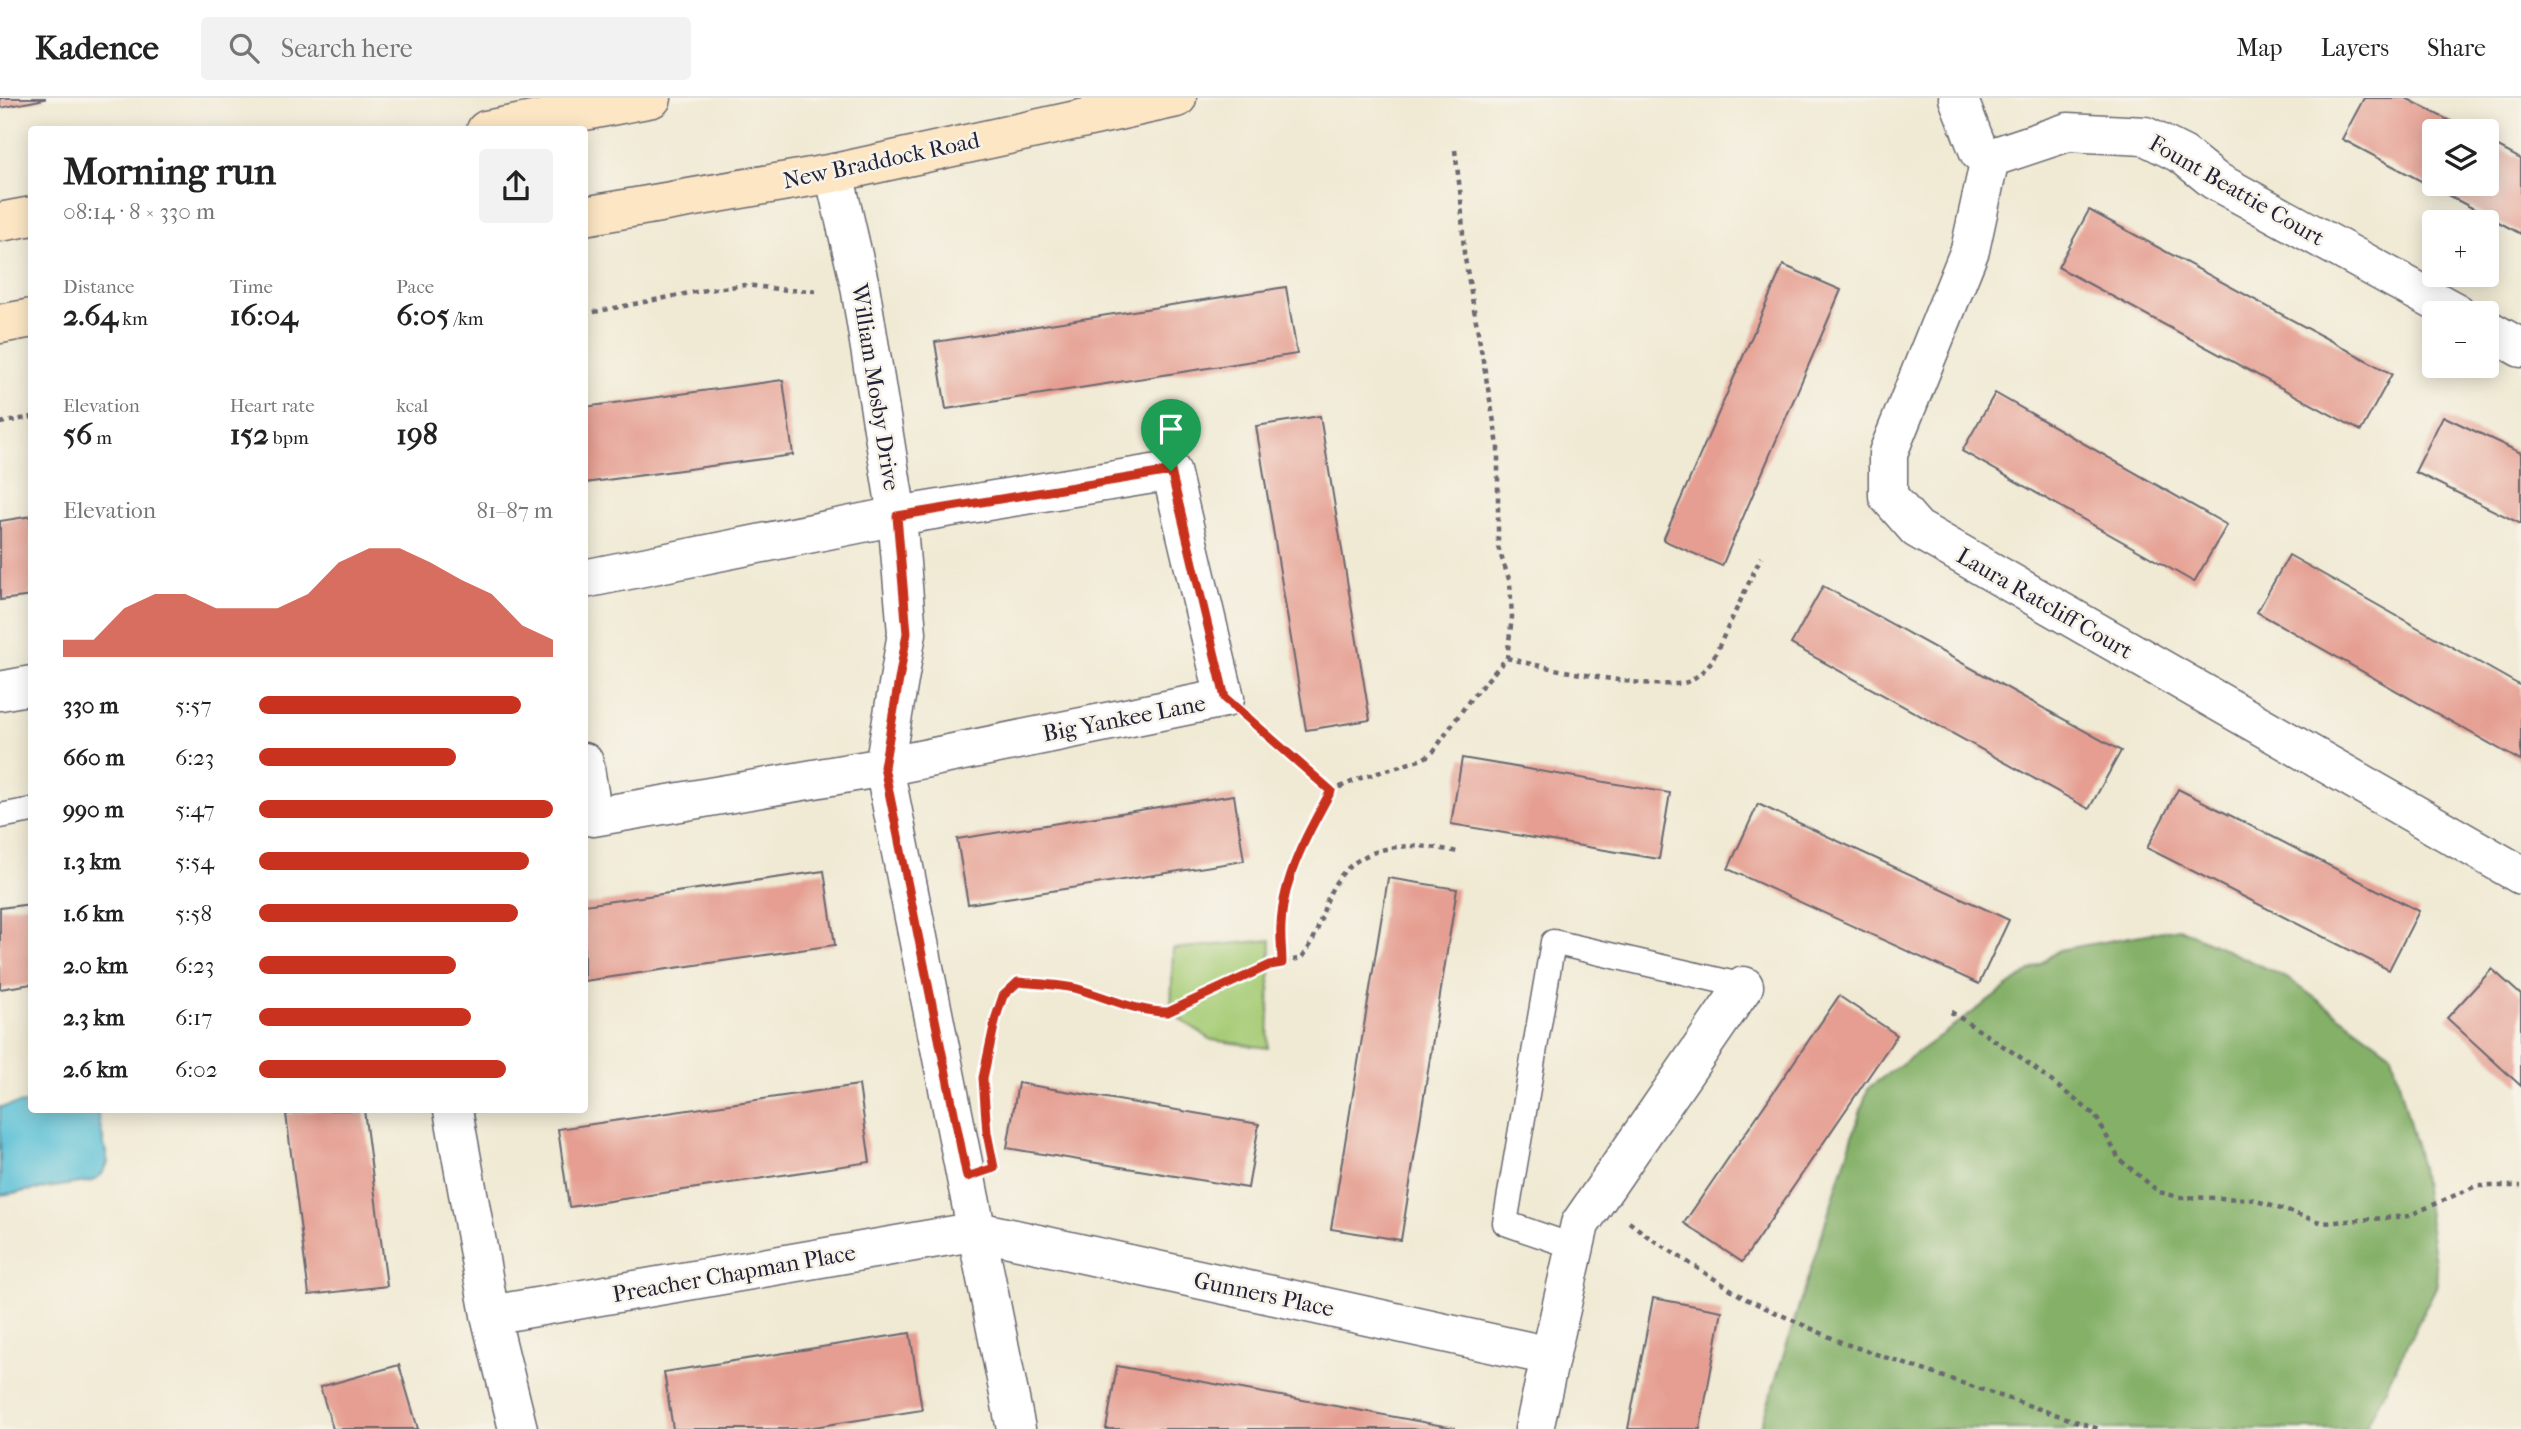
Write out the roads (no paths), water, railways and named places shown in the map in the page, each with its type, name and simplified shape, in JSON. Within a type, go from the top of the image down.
[{"type":"main road","points":[[507,126],[652,98]]},
{"type":"main road","name":"New Braddock Road","points":[[588,215],[834,173],[1177,98]]},
{"type":"main road","points":[[0,222],[28,217]]},
{"type":"main road","points":[[0,324],[28,319]]},
{"type":"street","points":[[1958,98],[1979,152],[1990,158]]},
{"type":"street","name":"Fount Beattie Court","points":[[1990,158],[2068,132],[2145,136],[2183,155],[2214,180],[2436,301]]},
{"type":"street","name":"Laura Ratcliff Court","points":[[1990,158],[1970,250],[1888,453],[1888,496],[1917,529],[2521,875]]},
{"type":"street","name":"William Mosby Drive","points":[[834,173],[860,286],[897,516],[907,633],[884,767],[1016,1429]]},
{"type":"street","points":[[2499,336],[2521,348]]},
{"type":"street","name":"Big Yankee Lane","points":[[588,578],[897,516],[1171,471],[1225,698],[884,767],[593,817],[588,786]]},
{"type":"street","points":[[0,691],[28,686]]},
{"type":"street","points":[[1534,1429],[1580,1224],[1744,986]]},
{"type":"street","points":[[454,1113],[490,1315],[518,1429]]},
{"type":"street","name":"Preacher Chapman Place","points":[[490,1315],[978,1231]]},
{"type":"street","name":"Gunners Place","points":[[978,1231],[1550,1356]]},
{"type":"lane","points":[[0,816],[28,811]]},
{"type":"lane","points":[[1575,1247],[1505,1223],[1553,942],[1744,986]]},
{"type":"water","points":[[28,1102],[28,1113],[98,1113],[108,1163],[102,1174],[93,1181],[0,1195],[0,1107]]}]
